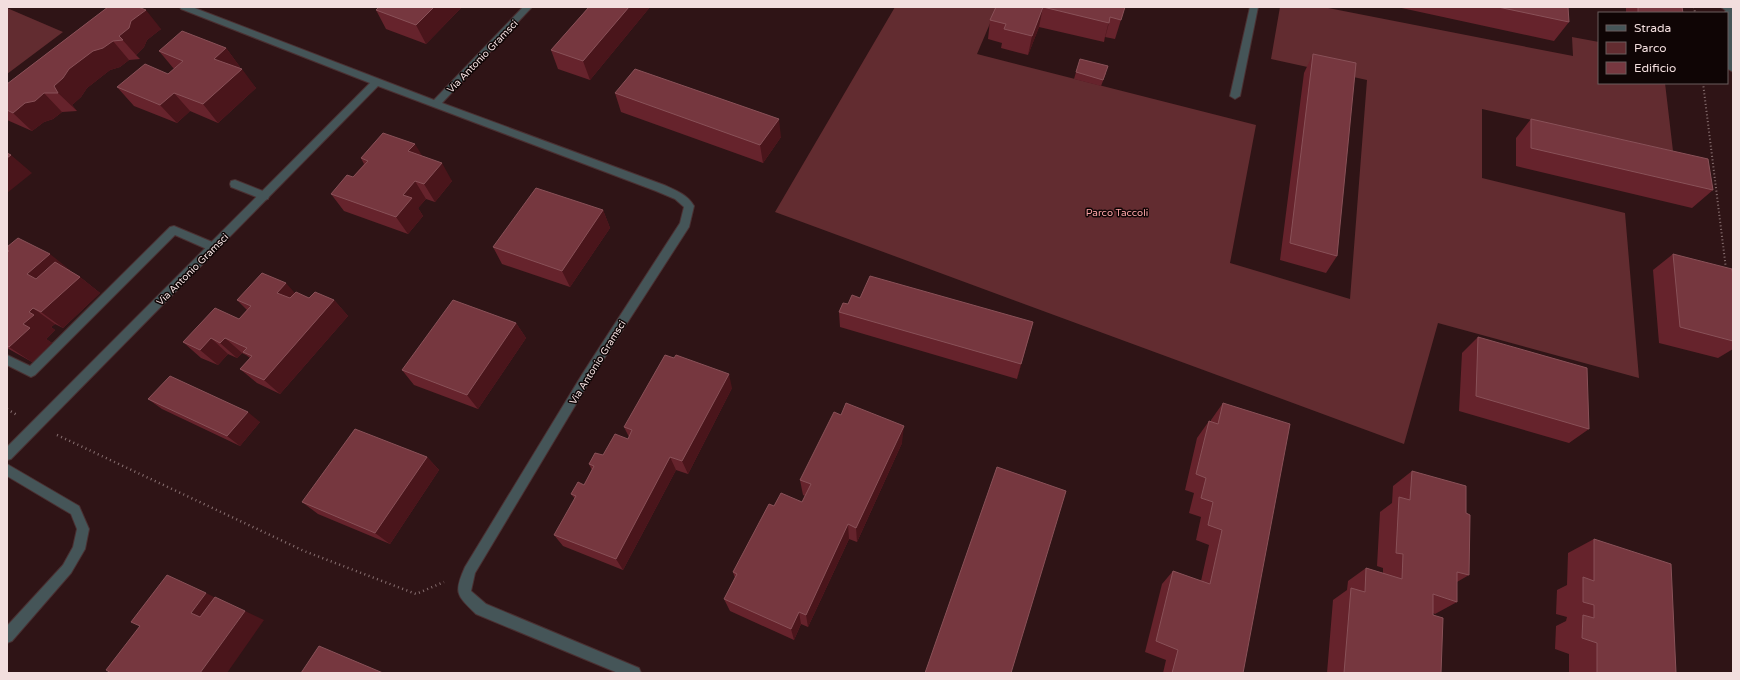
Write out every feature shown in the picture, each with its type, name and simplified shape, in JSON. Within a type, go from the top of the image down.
[{"type":"street","name":"Via Antonio Gramsci","points":[[184,7],[377,82],[660,188],[679,196],[689,206],[685,224],[588,376],[468,571],[464,593],[481,609],[634,673]]},
{"type":"street","name":"Via Antonio Gramsci","points":[[435,104],[528,7]]},
{"type":"street","points":[[1235,96],[1254,7]]},
{"type":"street","points":[[1729,10],[1733,69]]},
{"type":"street","name":"Via Antonio Gramsci","points":[[7,455],[377,82]]},
{"type":"street","points":[[235,184],[264,196]]},
{"type":"street","points":[[7,360],[31,372],[174,230],[213,247]]},
{"type":"street","points":[[7,470],[75,510],[83,529],[79,549],[67,569],[7,636]]},
{"type":"path","points":[[1703,84],[1727,276]]},
{"type":"path","points":[[37,425],[304,551],[416,594],[468,571]]},
{"type":"green space","name":"Parco Taccoli","points":[[895,7],[997,7],[977,54],[1256,125],[1230,263],[1350,299],[1367,80],[1271,59],[1280,7],[1323,7],[1573,56],[1572,37],[1598,42],[1598,84],[1665,84],[1673,151],[1482,109],[1482,178],[1625,213],[1639,378],[1438,323],[1404,444],[775,212]]},
{"type":"green space","points":[[7,8],[63,32],[7,74]]},
{"type":"building","points":[[108,7],[138,7],[146,10],[131,21],[129,28],[119,36],[123,40],[113,41],[103,48],[93,51],[69,69],[63,78],[54,86],[58,93],[44,93],[35,101],[25,103],[13,113],[7,110],[7,84]]},
{"type":"building","points":[[379,7],[434,7],[416,25],[376,10]]},
{"type":"building","points":[[589,7],[629,7],[583,61],[551,50]]},
{"type":"building","points":[[996,7],[1043,7],[1032,36],[1004,29],[1006,24],[990,20]]},
{"type":"building","points":[[1043,7],[1125,7],[1121,20],[1110,17],[1109,23]]},
{"type":"building","points":[[1498,7],[1568,7],[1569,22]]},
{"type":"building","points":[[1638,7],[1682,7],[1683,12],[1638,12]]},
{"type":"building","points":[[182,31],[226,48],[214,59],[242,69],[203,104],[174,93],[160,105],[117,87],[145,64],[168,74],[183,61],[159,51]]},
{"type":"building","points":[[1313,54],[1356,63],[1337,256],[1290,243]]},
{"type":"building","points":[[1080,59],[1108,66],[1103,80],[1076,72]]},
{"type":"building","points":[[635,69],[779,119],[760,145],[615,93]]},
{"type":"building","points":[[1531,119],[1708,159],[1713,190],[1531,148]]},
{"type":"building","points":[[383,133],[415,144],[408,151],[442,163],[424,184],[415,181],[403,195],[412,198],[396,217],[331,194],[347,175],[353,177],[368,161],[361,158]]},
{"type":"building","points":[[536,188],[603,210],[562,271],[493,247]]},
{"type":"building","points":[[18,238],[50,254],[27,274],[36,279],[55,262],[80,277],[41,312],[33,308],[29,312],[34,315],[23,324],[30,328],[9,347],[7,346],[7,252],[9,251],[7,250],[7,247]]},
{"type":"building","points":[[1673,254],[1732,269],[1733,341],[1680,327]]},
{"type":"building","points":[[262,273],[286,283],[277,293],[290,298],[296,292],[309,298],[315,292],[334,300],[264,380],[240,369],[252,356],[243,352],[247,348],[225,338],[220,343],[211,338],[200,350],[183,342],[215,308],[239,319],[251,306],[237,300]]},
{"type":"building","points":[[870,276],[1033,322],[1021,364],[839,312],[843,303],[848,304],[852,295],[860,298]]},
{"type":"building","points":[[453,300],[516,323],[467,395],[402,370]]},
{"type":"building","points":[[1478,337],[1587,368],[1589,429],[1476,396]]},
{"type":"building","points":[[665,355],[674,358],[676,355],[729,374],[682,461],[670,457],[616,559],[554,535],[576,496],[571,494],[578,482],[584,485],[594,466],[589,464],[595,453],[603,455],[615,434],[628,439],[632,430],[624,427]]},
{"type":"building","points":[[170,376],[248,412],[227,436],[148,399]]},
{"type":"building","points":[[846,403],[904,426],[856,528],[848,524],[806,615],[799,612],[791,629],[724,599],[737,574],[733,572],[769,504],[774,506],[781,493],[802,502],[811,484],[800,480],[834,412],[841,415]]},
{"type":"building","points":[[1223,403],[1290,424],[1243,673],[1172,673],[1178,650],[1156,641],[1173,571],[1210,584],[1222,530],[1208,525],[1213,502],[1201,498],[1206,478],[1196,474],[1209,421],[1218,424]]},
{"type":"building","points":[[355,429],[427,457],[375,533],[302,502]]},
{"type":"building","points":[[997,467],[1066,491],[1011,673],[925,673]]},
{"type":"building","points":[[1412,471],[1466,486],[1466,513],[1470,515],[1469,575],[1457,572],[1457,602],[1433,594],[1433,615],[1443,618],[1441,673],[1344,673],[1351,588],[1365,592],[1366,568],[1402,579],[1403,554],[1396,553],[1399,497],[1410,500]]},
{"type":"building","points":[[1594,539],[1671,564],[1676,673],[1597,673],[1597,643],[1582,638],[1583,615],[1594,618],[1594,605],[1583,602],[1583,577],[1594,581]]},
{"type":"building","points":[[167,575],[206,593],[191,613],[200,617],[215,597],[245,611],[200,673],[111,673],[106,670],[140,626],[131,622]]},
{"type":"building","points":[[319,646],[383,673],[301,673]]}]
